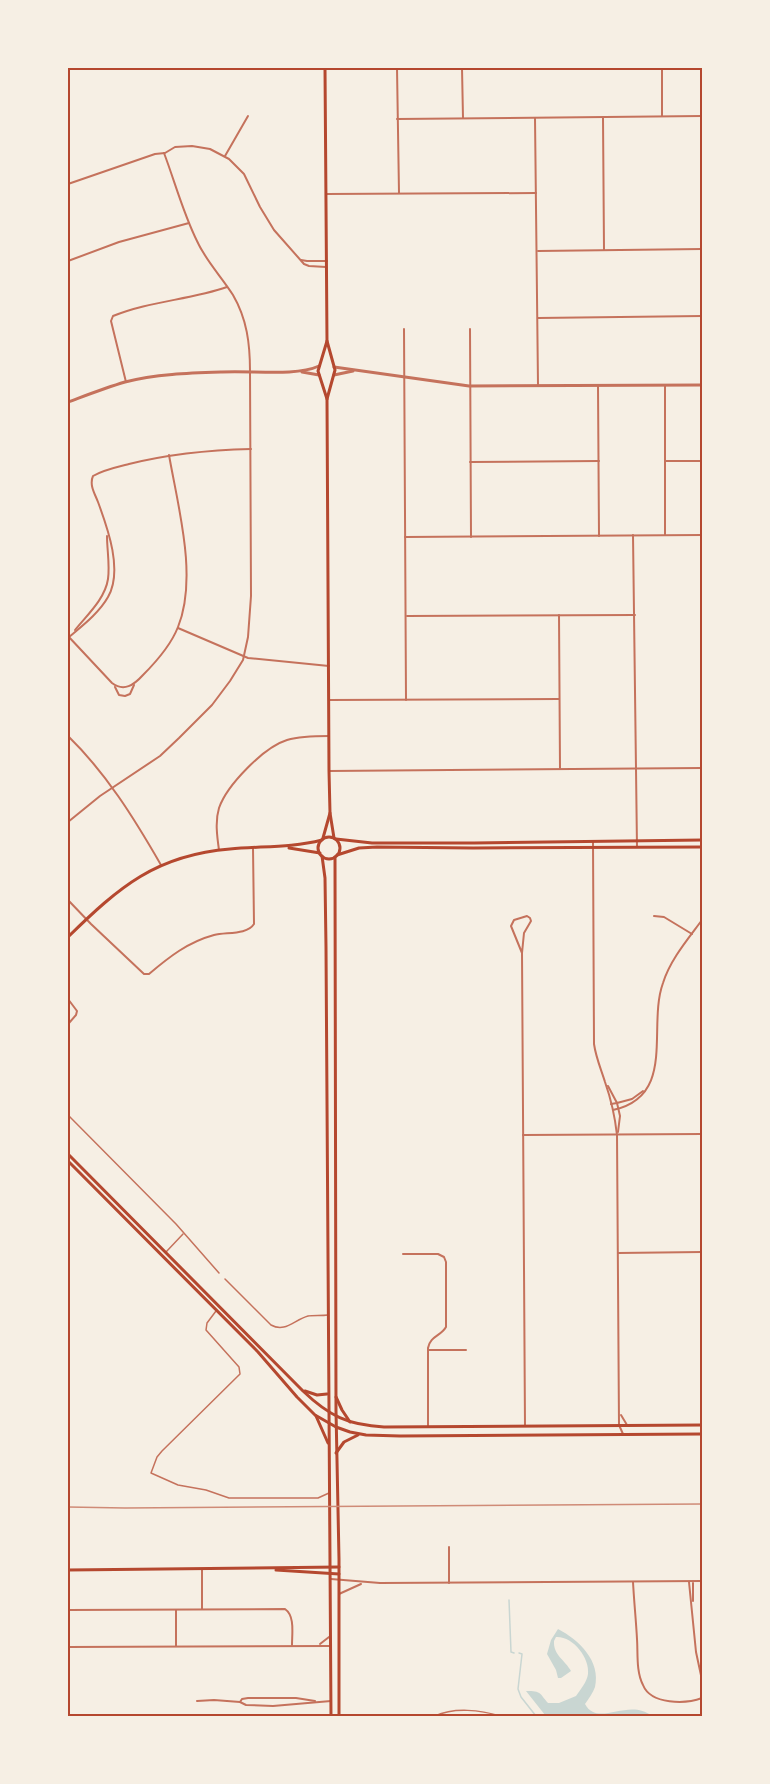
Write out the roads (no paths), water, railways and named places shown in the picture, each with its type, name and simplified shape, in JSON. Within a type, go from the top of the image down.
[{"type":"main road","points":[[325,68],[327,341],[324,364],[318,370],[327,399]]},
{"type":"main road","points":[[327,341],[333,366],[327,399],[330,813],[335,839],[340,845],[336,856],[334,962],[339,1716]]},
{"type":"main road","points":[[324,364],[333,366]]},
{"type":"main road","points":[[320,376],[328,379],[333,375]]},
{"type":"main road","points":[[330,813],[319,847],[325,878],[331,1716]]},
{"type":"main road","points":[[68,937],[116,892],[134,879],[161,865],[184,857],[219,850],[285,847],[328,837],[372,843],[702,840]]},
{"type":"main road","points":[[498,843],[504,848]]},
{"type":"main road","points":[[285,847],[328,858],[359,848],[377,847],[702,847]]},
{"type":"main road","points":[[326,962],[334,962]]},
{"type":"main road","points":[[327,1133],[335,1133]]},
{"type":"main road","points":[[68,1154],[259,1352],[297,1397],[315,1414],[336,1427],[359,1434],[429,1436],[702,1434]]},
{"type":"main road","points":[[68,1161],[162,1256],[303,1391],[336,1417],[364,1426],[384,1427],[702,1425]]},
{"type":"main road","points":[[148,1242],[151,1239]]},
{"type":"main road","points":[[162,1256],[165,1253]]},
{"type":"main road","points":[[303,1391],[317,1395],[328,1394]]},
{"type":"main road","points":[[336,1395],[350,1422]]},
{"type":"main road","points":[[315,1414],[329,1444]]},
{"type":"main road","points":[[500,1426],[501,1435]]},
{"type":"main road","points":[[428,1427],[429,1436]]},
{"type":"main road","points":[[336,1453],[344,1442],[359,1434]]},
{"type":"main road","points":[[68,1570],[339,1567]]},
{"type":"main road","points":[[260,1568],[339,1574]]},
{"type":"street","points":[[397,68],[399,193]]},
{"type":"street","points":[[462,68],[463,118]]},
{"type":"street","points":[[662,68],[662,117]]},
{"type":"street","points":[[225,156],[248,116]]},
{"type":"street","points":[[603,117],[604,250]]},
{"type":"street","points":[[398,118],[702,117]]},
{"type":"street","points":[[535,118],[538,386]]},
{"type":"street","points":[[68,184],[155,154],[164,153],[175,147],[192,146],[210,149],[225,156],[244,174],[274,230],[298,258],[307,266],[327,267]]},
{"type":"street","points":[[68,822],[146,765],[179,738],[212,705],[244,657],[248,637],[251,596],[251,449],[250,350],[246,324],[227,286],[201,249],[189,223],[164,153]]},
{"type":"street","points":[[327,194],[536,194]]},
{"type":"street","points":[[68,261],[118,242],[189,223]]},
{"type":"street","points":[[538,251],[702,249]]},
{"type":"street","points":[[298,258],[307,261],[327,261]]},
{"type":"street","points":[[126,382],[111,321],[113,316],[227,286]]},
{"type":"street","points":[[538,318],[702,316]]},
{"type":"street","points":[[404,329],[406,700]]},
{"type":"street","points":[[470,329],[471,537]]},
{"type":"street","points":[[292,371],[324,364]]},
{"type":"street","points":[[333,366],[470,386],[702,385]]},
{"type":"street","points":[[333,375],[358,370]]},
{"type":"street","points":[[68,402],[126,382],[183,375],[292,371],[313,372],[320,376]]},
{"type":"street","points":[[598,386],[599,536]]},
{"type":"street","points":[[665,386],[666,535]]},
{"type":"street","points":[[68,637],[101,606],[113,588],[115,570],[107,530],[91,486],[91,479],[96,474],[118,467],[169,455],[208,450],[251,449]]},
{"type":"street","points":[[68,637],[112,683],[118,694],[125,696],[161,655],[178,628],[186,587],[186,559],[169,455]]},
{"type":"street","points":[[470,462],[598,461]]},
{"type":"street","points":[[665,461],[702,461]]},
{"type":"street","points":[[68,637],[100,598],[106,587],[107,530]]},
{"type":"street","points":[[633,535],[637,847]]},
{"type":"street","points":[[405,537],[702,535]]},
{"type":"street","points":[[559,615],[560,768]]},
{"type":"street","points":[[406,616],[635,615]]},
{"type":"street","points":[[178,628],[244,657],[329,666]]},
{"type":"street","points":[[112,683],[123,688],[136,683]]},
{"type":"street","points":[[329,700],[559,699]]},
{"type":"street","points":[[68,736],[90,758],[113,787],[161,865]]},
{"type":"street","points":[[219,850],[217,824],[219,808],[238,778],[276,744],[298,737],[329,736]]},
{"type":"street","points":[[329,771],[702,768]]},
{"type":"street","points":[[593,842],[594,1044],[613,1110],[617,1135],[619,1425],[623,1434]]},
{"type":"street","points":[[68,900],[144,974],[149,974],[181,949],[203,938],[248,931],[254,924],[253,848]]},
{"type":"street","points":[[522,953],[511,930],[511,925],[514,920],[527,916],[531,921],[524,933],[522,953],[525,1426]]},
{"type":"street","points":[[654,916],[664,917],[692,934]]},
{"type":"street","points":[[613,1110],[637,1100],[651,1080],[656,1065],[657,1016],[662,984],[669,968],[702,920]]},
{"type":"street","points":[[68,999],[77,1011],[76,1016],[69,1023]]},
{"type":"street","points":[[605,1082],[619,1109],[617,1135]]},
{"type":"street","points":[[611,1104],[632,1099],[645,1089]]},
{"type":"street","points":[[523,1135],[702,1134]]},
{"type":"street","points":[[618,1253],[702,1252]]},
{"type":"street","points":[[403,1254],[438,1254],[446,1261],[446,1328],[431,1340],[428,1350],[428,1427]]},
{"type":"street","points":[[428,1350],[466,1350]]},
{"type":"street","points":[[620,1413],[627,1425]]},
{"type":"street","points":[[449,1547],[449,1583]]},
{"type":"street","points":[[202,1569],[202,1609]]},
{"type":"street","points":[[330,1579],[364,1583],[702,1581]]},
{"type":"street","points":[[691,1581],[696,1652],[702,1680]]},
{"type":"street","points":[[633,1582],[639,1670],[644,1688],[653,1696],[664,1700],[691,1702],[702,1698]]},
{"type":"street","points":[[339,1594],[364,1583]]},
{"type":"street","points":[[176,1609],[177,1646]]},
{"type":"street","points":[[68,1610],[286,1609],[291,1616],[292,1645]]},
{"type":"street","points":[[317,1645],[330,1636]]},
{"type":"street","points":[[68,1647],[330,1646]]},
{"type":"street","points":[[240,1702],[242,1698],[273,1697],[321,1701]]},
{"type":"street","points":[[273,1697],[273,1706]]},
{"type":"street","points":[[248,1698],[249,1705]]},
{"type":"street","points":[[196,1701],[240,1702],[243,1705],[273,1706],[331,1701]]},
{"type":"lane","points":[[68,1115],[219,1273]]},
{"type":"lane","points":[[165,1253],[183,1233]]},
{"type":"lane","points":[[225,1280],[271,1325],[277,1328],[285,1327],[308,1316],[328,1315]]},
{"type":"lane","points":[[218,1309],[207,1323],[206,1330],[239,1367],[240,1374],[162,1451],[157,1457],[152,1473],[178,1485],[206,1490],[230,1498],[318,1498],[330,1493]]},
{"type":"lane","points":[[435,1716],[470,1711],[500,1716]]},
{"type":"waterway","points":[[509,1600],[511,1652],[514,1653]]},
{"type":"waterway","points":[[519,1653],[522,1654],[518,1689],[521,1697],[536,1716]]},
{"type":"railway","points":[[68,1507],[702,1504]]}]
